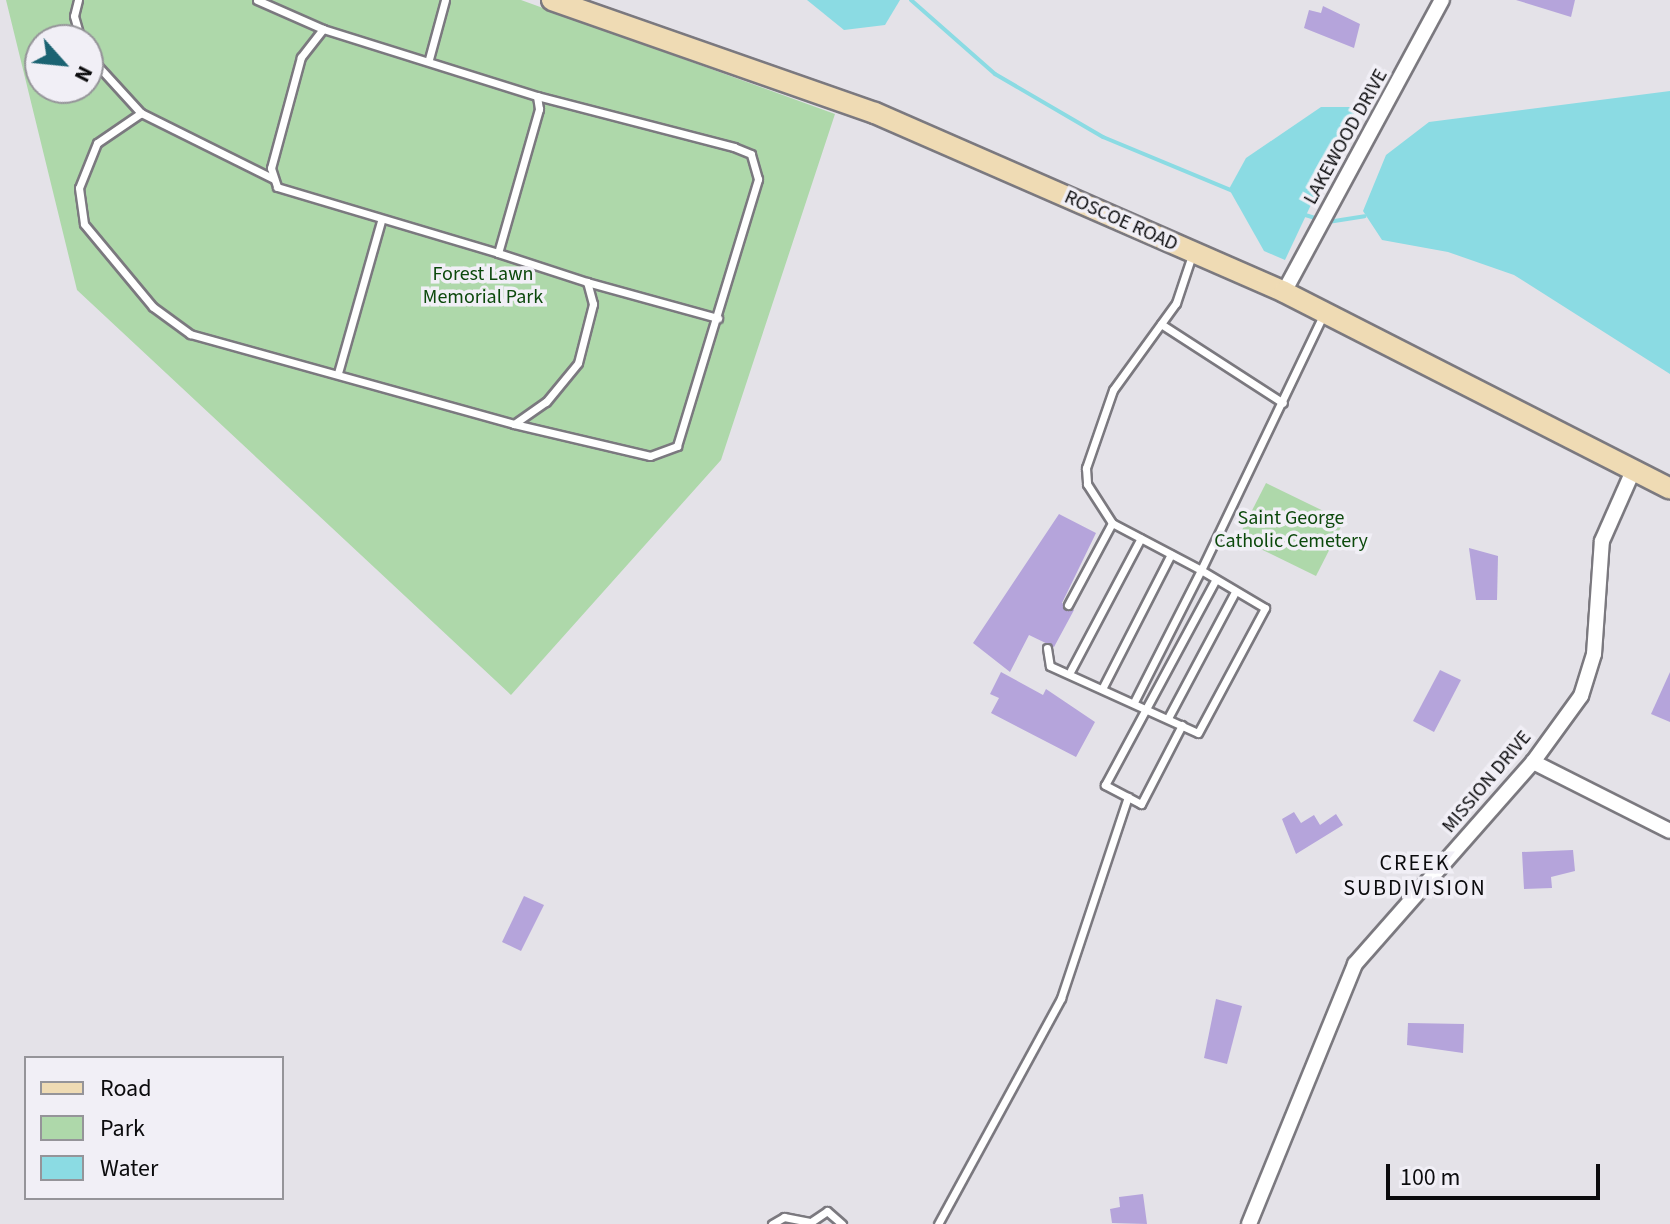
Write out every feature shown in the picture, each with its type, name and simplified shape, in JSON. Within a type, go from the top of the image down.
[{"type":"main road","name":"ROSCOE ROAD","points":[[552,0],[875,113],[1284,292],[1670,489]]},
{"type":"street","name":"LAKEWOOD DRIVE","points":[[1284,292],[1442,0]]},
{"type":"street","name":"MISSION DRIVE","points":[[1249,1224],[1355,964],[1533,762],[1589,676],[1602,541],[1633,471]]},
{"type":"street","points":[[1533,762],[1670,831]]},
{"type":"lane","points":[[76,24],[74,16],[78,0]]},
{"type":"lane","points":[[141,113],[97,143],[79,188],[84,224],[153,307],[190,334],[514,424],[665,454],[685,431],[758,179],[751,154],[537,96],[429,59],[323,29],[257,0]]},
{"type":"lane","points":[[429,59],[445,0]]},
{"type":"lane","points":[[274,179],[271,168],[301,57],[323,29]]},
{"type":"lane","points":[[104,73],[141,113],[274,179],[291,195],[718,318]]},
{"type":"lane","points":[[498,253],[539,109],[537,96]]},
{"type":"lane","points":[[338,373],[381,221]]},
{"type":"lane","points":[[1047,648],[1050,666],[1071,670],[1198,733],[1265,608],[1112,523],[1087,484],[1093,440],[1113,390],[1161,324],[1193,253]]},
{"type":"lane","points":[[514,424],[546,402],[578,363],[589,336],[587,282]]},
{"type":"lane","points":[[1134,702],[1283,403],[1324,313]]},
{"type":"lane","points":[[1161,324],[1283,403]]},
{"type":"lane","points":[[1068,605],[1112,523]]},
{"type":"lane","points":[[1071,670],[1141,538]]},
{"type":"lane","points":[[1103,687],[1171,554]]},
{"type":"lane","points":[[1182,725],[1141,804],[1105,785],[1215,581]]},
{"type":"lane","points":[[1168,718],[1235,592]]},
{"type":"lane","points":[[938,1224],[1061,998],[1128,797]]},
{"type":"lane","points":[[772,1224],[784,1217],[809,1223],[827,1211],[842,1224]]},
{"type":"green space","name":"Forest Lawn Memorial Park","points":[[6,0],[521,0],[835,114],[721,460],[511,695],[77,290],[31,104],[104,104],[104,24],[24,24],[24,74]]},
{"type":"green space","name":"Saint George Catholic Cemetery","points":[[1266,483],[1344,521],[1316,576],[1238,538]]},
{"type":"water","points":[[807,0],[900,0],[885,25],[844,30]]},
{"type":"water","points":[[1670,91],[1670,374],[1514,275],[1448,252],[1382,240],[1363,211],[1386,155],[1429,122]]},
{"type":"water","points":[[1321,107],[1357,107],[1285,260],[1264,251],[1229,189],[1246,158]]},
{"type":"building","points":[[1516,0],[1575,0],[1571,17]]},
{"type":"building","points":[[1323,6],[1360,24],[1354,48],[1304,28],[1309,10],[1321,13]]},
{"type":"building","points":[[1059,514],[1096,533],[1062,603],[1074,610],[1054,647],[1029,635],[1010,672],[973,643]]},
{"type":"building","points":[[1469,548],[1498,556],[1497,600],[1476,600]]},
{"type":"building","points":[[1440,670],[1461,680],[1434,732],[1413,721]]},
{"type":"building","points":[[1001,672],[1043,695],[1046,689],[1095,722],[1076,757],[991,713],[999,698],[990,694]]},
{"type":"building","points":[[1670,672],[1670,722],[1651,714]]},
{"type":"building","points":[[1294,812],[1301,823],[1314,815],[1320,825],[1336,814],[1343,825],[1296,854],[1282,819]]},
{"type":"building","points":[[1573,850],[1575,871],[1551,877],[1552,888],[1524,889],[1522,852]]},
{"type":"building","points":[[524,896],[544,905],[521,951],[502,942]]},
{"type":"building","points":[[1216,999],[1242,1006],[1227,1064],[1204,1058]]},
{"type":"building","points":[[1408,1023],[1464,1024],[1463,1053],[1407,1045]]},
{"type":"building","points":[[1143,1194],[1147,1224],[1112,1223],[1110,1209],[1120,1207],[1119,1197]]},
{"type":"waterway","points":[[911,0],[995,74],[1103,137],[1233,191]]},
{"type":"waterway","points":[[1302,214],[1328,222],[1365,216]]},
{"type":"district","name":"CREEK SUBDIVISION","points":[[1415,876]]}]
